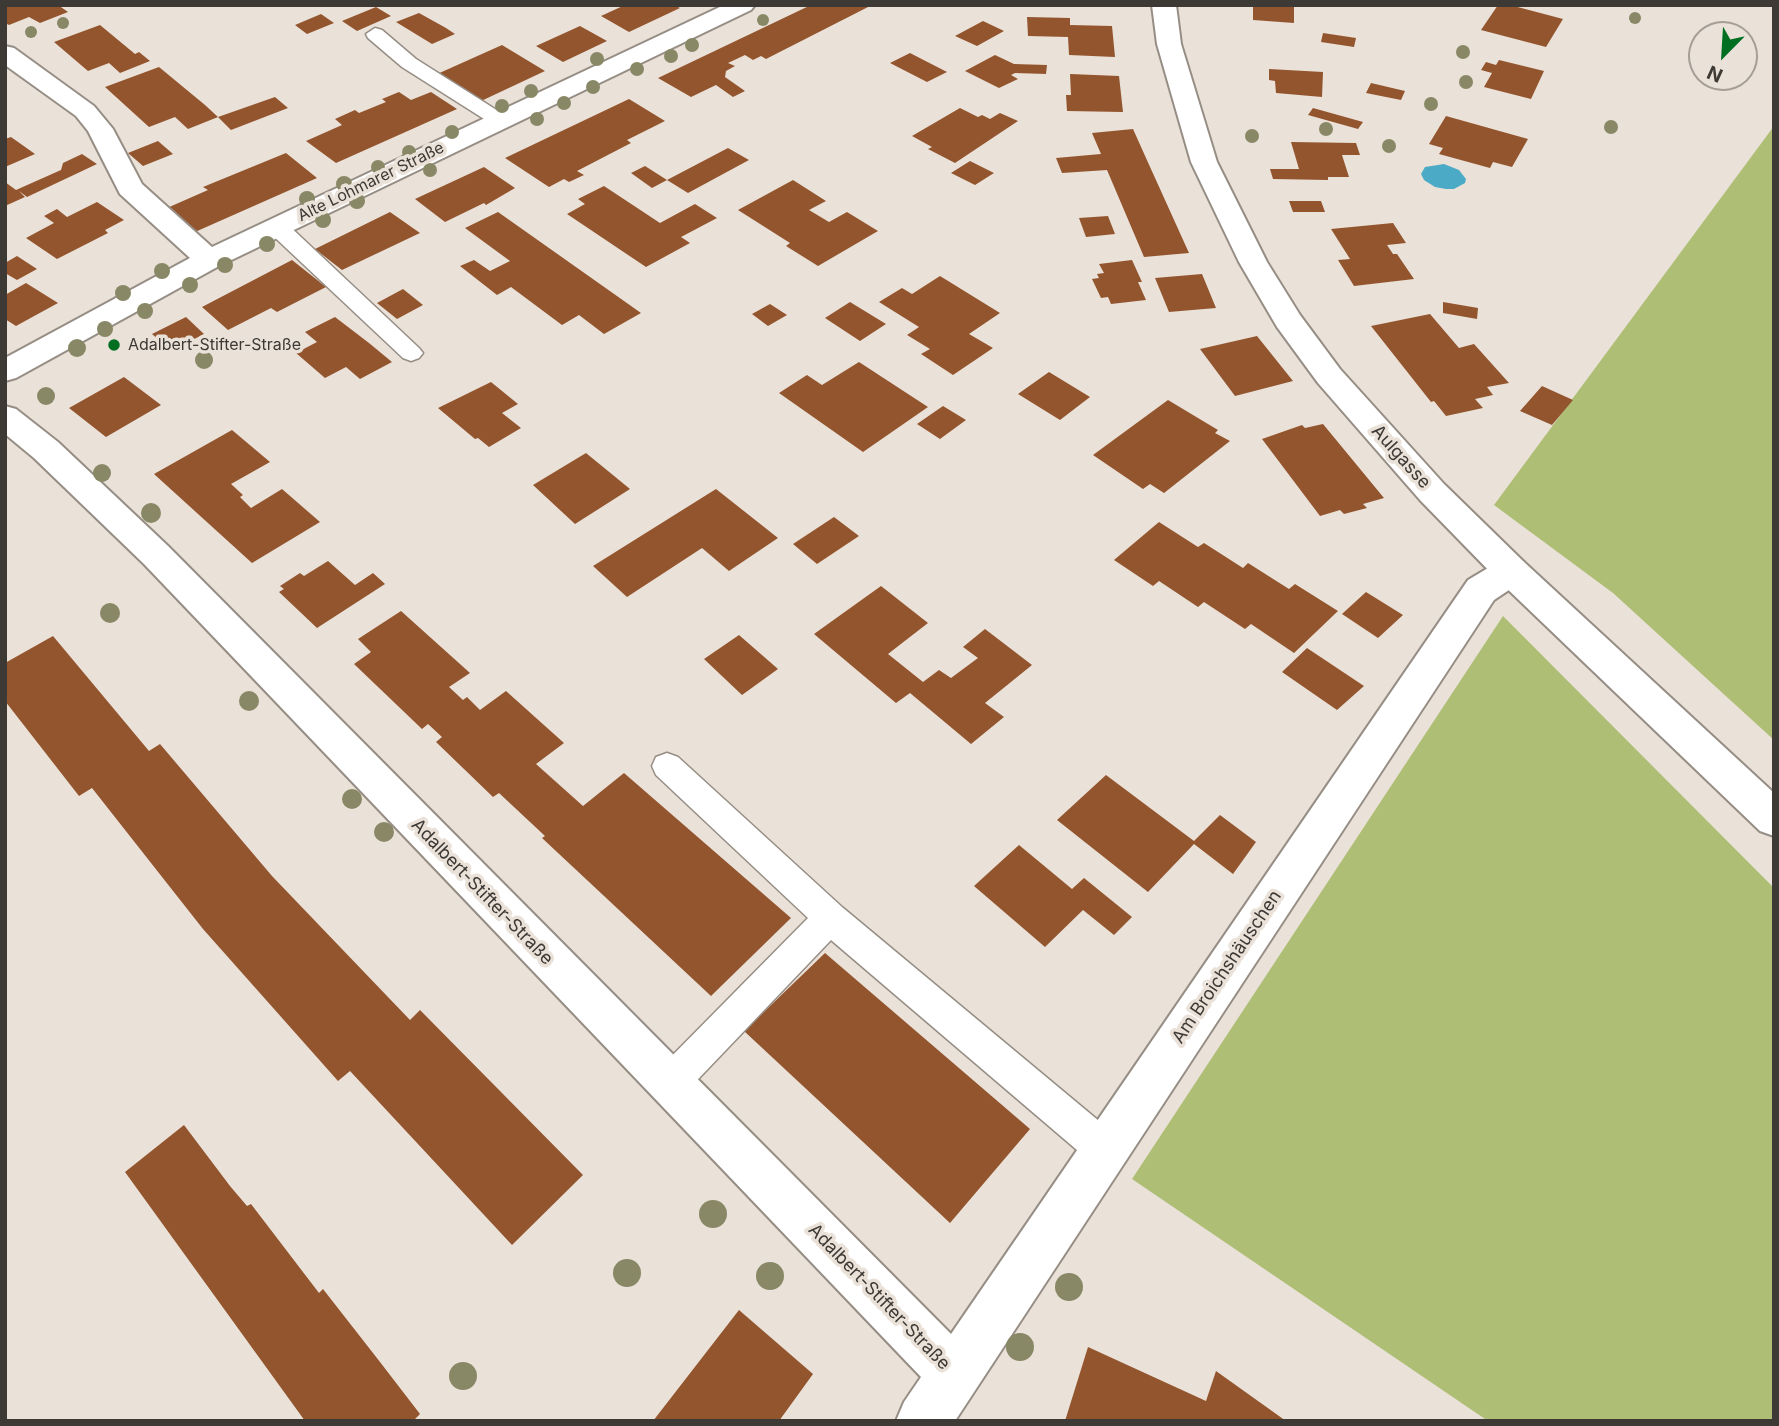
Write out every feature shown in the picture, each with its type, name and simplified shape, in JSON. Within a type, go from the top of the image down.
[{"type":"street","name":"Alte Lohmarer Straße","points":[[5,371],[209,260],[743,5]]},
{"type":"street","name":"Aulgasse","points":[[1164,5],[1169,44],[1204,162],[1253,262],[1281,308],[1329,376],[1432,492],[1511,571],[1774,819]]},
{"type":"street","points":[[5,52],[85,111],[100,129],[130,188],[209,260]]},
{"type":"street","name":"Adalbert-Stifter-Straße","points":[[5,417],[46,450],[156,555],[953,1373]]},
{"type":"street","name":"Am Broichshäuschen","points":[[923,1421],[1481,590],[1511,571]]},
{"type":"lane","points":[[375,34],[409,63],[499,120]]},
{"type":"lane","points":[[277,228],[411,353]]},
{"type":"lane","points":[[667,766],[830,918],[1104,1149]]},
{"type":"lane","points":[[669,1084],[830,918]]},
{"type":"green space","points":[[1774,126],[1774,740],[1613,593],[1494,505]]},
{"type":"green space","points":[[1503,616],[1774,888],[1774,1421],[1488,1421],[1132,1179]]},
{"type":"water","points":[[1444,164],[1459,170],[1466,179],[1465,183],[1454,189],[1446,189],[1435,187],[1424,180],[1421,174],[1425,167]]},
{"type":"building","points":[[5,5],[58,5],[68,12],[40,23],[29,17],[9,25],[5,23]]},
{"type":"building","points":[[625,5],[674,5],[680,8],[629,32],[601,16]]},
{"type":"building","points":[[811,5],[872,5],[766,59],[761,56],[753,60],[745,55],[728,63],[735,66],[726,71],[725,77],[745,91],[733,97],[716,85],[691,97],[658,78]]},
{"type":"building","points":[[1253,5],[1294,5],[1294,23],[1253,20]]},
{"type":"building","points":[[1498,5],[1510,5],[1563,19],[1546,47],[1481,30]]},
{"type":"building","points":[[376,7],[391,16],[357,31],[342,21]]},
{"type":"building","points":[[419,13],[455,34],[432,44],[396,22]]},
{"type":"building","points":[[321,14],[334,23],[307,34],[295,25]]},
{"type":"building","points":[[1027,17],[1070,18],[1070,25],[1112,26],[1115,57],[1069,55],[1068,37],[1028,36]]},
{"type":"building","points":[[983,21],[1004,31],[977,46],[955,36]]},
{"type":"building","points":[[100,25],[135,54],[139,52],[150,61],[120,73],[109,63],[88,71],[54,42]]},
{"type":"building","points":[[580,26],[607,41],[563,62],[536,46]]},
{"type":"building","points":[[1323,33],[1356,38],[1354,47],[1321,42]]},
{"type":"building","points":[[502,45],[545,71],[479,102],[435,75]]},
{"type":"building","points":[[910,53],[947,72],[927,82],[890,63]]},
{"type":"building","points":[[995,55],[1014,64],[1047,65],[1046,74],[1015,73],[1011,75],[1018,79],[999,88],[965,71]]},
{"type":"building","points":[[1499,60],[1544,71],[1531,99],[1484,87],[1492,73],[1481,70],[1486,62],[1496,65]]},
{"type":"building","points":[[159,67],[218,117],[188,129],[175,117],[149,127],[105,87]]},
{"type":"building","points":[[1269,69],[1323,72],[1322,97],[1276,93],[1275,81],[1269,80]]},
{"type":"building","points":[[1070,74],[1119,76],[1123,112],[1067,111],[1066,95],[1071,95]]},
{"type":"building","points":[[1371,83],[1405,91],[1401,100],[1366,93]]},
{"type":"building","points":[[399,92],[411,100],[431,92],[457,109],[336,163],[306,141],[342,125],[335,119],[355,110],[359,113],[386,102],[382,99]]},
{"type":"building","points":[[275,97],[288,108],[231,130],[218,117]]},
{"type":"building","points":[[629,99],[665,121],[627,140],[631,143],[577,171],[584,175],[569,182],[564,179],[549,187],[505,158]]},
{"type":"building","points":[[960,108],[978,117],[982,115],[990,119],[1000,113],[1018,121],[955,163],[928,149],[932,147],[912,136]]},
{"type":"building","points":[[1313,108],[1363,122],[1358,129],[1308,115]]},
{"type":"building","points":[[1446,116],[1528,139],[1512,167],[1493,162],[1490,168],[1439,154],[1443,148],[1429,144]]},
{"type":"building","points":[[1133,129],[1189,253],[1144,257],[1107,170],[1062,173],[1056,158],[1101,154],[1092,133]]},
{"type":"building","points":[[11,137],[35,154],[5,167],[5,139]]},
{"type":"building","points":[[158,141],[173,154],[143,166],[128,153]]},
{"type":"building","points":[[1291,142],[1356,143],[1360,155],[1342,155],[1349,177],[1328,177],[1328,180],[1273,179],[1270,169],[1299,169]]},
{"type":"building","points":[[728,148],[749,160],[688,193],[667,180]]},
{"type":"building","points":[[286,153],[317,178],[195,232],[167,208],[208,190],[203,187]]},
{"type":"building","points":[[82,154],[97,164],[27,197],[19,191],[25,197],[5,206],[5,182],[16,190],[61,170],[63,163]]},
{"type":"building","points":[[970,161],[994,173],[975,185],[951,173]]},
{"type":"building","points":[[645,166],[667,180],[652,188],[631,173]]},
{"type":"building","points":[[484,167],[515,188],[486,205],[484,203],[445,222],[415,199]]},
{"type":"building","points":[[793,180],[826,201],[809,210],[829,222],[847,212],[878,231],[818,266],[786,246],[790,243],[738,210]]},
{"type":"building","points":[[604,186],[660,223],[695,204],[717,218],[681,237],[690,243],[646,267],[567,214],[585,204],[578,199]]},
{"type":"building","points":[[1289,201],[1321,201],[1325,212],[1293,212]]},
{"type":"building","points":[[97,202],[124,220],[105,230],[108,233],[57,259],[26,238],[54,223],[44,216],[57,209],[67,217]]},
{"type":"building","points":[[390,212],[420,233],[342,270],[315,249]]},
{"type":"building","points":[[498,212],[641,313],[604,334],[579,315],[562,325],[511,287],[497,295],[460,266],[474,260],[490,271],[510,261],[465,228]]},
{"type":"building","points":[[1108,216],[1115,234],[1086,237],[1079,218]]},
{"type":"building","points":[[1393,223],[1406,243],[1387,245],[1393,254],[1397,254],[1414,279],[1354,286],[1338,260],[1350,259],[1331,229]]},
{"type":"building","points":[[17,256],[37,269],[17,280],[5,273],[5,263]]},
{"type":"building","points":[[292,260],[326,287],[277,312],[271,308],[228,330],[202,307]]},
{"type":"building","points":[[1132,260],[1142,282],[1138,282],[1146,300],[1111,304],[1108,297],[1101,298],[1092,279],[1099,278],[1097,274],[1104,273],[1099,264]]},
{"type":"building","points":[[1202,274],[1216,308],[1169,312],[1155,278]]},
{"type":"building","points":[[940,276],[1000,313],[969,334],[993,348],[953,375],[921,354],[930,349],[907,335],[919,327],[879,302],[902,288],[912,294]]},
{"type":"building","points":[[26,283],[58,303],[16,326],[5,319],[5,295]]},
{"type":"building","points":[[403,289],[423,305],[397,319],[377,303]]},
{"type":"building","points":[[850,302],[886,324],[860,341],[825,318]]},
{"type":"building","points":[[1443,302],[1478,308],[1477,319],[1443,313]]},
{"type":"building","points":[[770,304],[787,315],[768,326],[752,314]]},
{"type":"building","points":[[1430,314],[1459,348],[1474,344],[1509,383],[1487,387],[1493,395],[1475,399],[1483,408],[1446,416],[1434,401],[1431,402],[1371,326]]},
{"type":"building","points":[[186,317],[204,334],[171,351],[152,334]]},
{"type":"building","points":[[335,317],[392,362],[360,379],[346,367],[325,378],[296,353],[317,342],[305,332]]},
{"type":"building","points":[[1257,336],[1293,381],[1235,396],[1200,349]]},
{"type":"building","points":[[859,362],[928,407],[863,452],[779,393],[807,375],[822,385]]},
{"type":"building","points":[[1049,372],[1090,397],[1060,420],[1018,394]]},
{"type":"building","points":[[124,377],[161,405],[106,437],[69,408]]},
{"type":"building","points":[[491,382],[518,404],[502,413],[521,428],[489,447],[478,438],[475,439],[438,408]]},
{"type":"building","points":[[1542,386],[1573,400],[1552,425],[1520,411]]},
{"type":"building","points":[[1168,400],[1218,430],[1215,433],[1230,441],[1164,493],[1150,484],[1143,489],[1093,455]]},
{"type":"building","points":[[943,406],[966,420],[940,439],[917,424]]},
{"type":"building","points":[[1323,424],[1384,498],[1363,504],[1367,508],[1344,514],[1340,510],[1320,516],[1262,439],[1302,425],[1305,428]]},
{"type":"building","points":[[232,430],[270,462],[231,484],[243,495],[240,497],[251,508],[282,489],[320,522],[252,563],[154,474]]},
{"type":"building","points":[[586,453],[630,489],[575,524],[533,485]]},
{"type":"building","points":[[716,489],[778,538],[729,571],[702,548],[627,597],[593,566]]},
{"type":"building","points":[[834,517],[859,536],[817,564],[793,544]]},
{"type":"building","points":[[1159,522],[1198,547],[1204,543],[1243,568],[1248,563],[1289,589],[1295,584],[1338,611],[1294,653],[1251,624],[1245,629],[1204,602],[1198,607],[1159,581],[1153,586],[1114,560]]},
{"type":"building","points":[[328,561],[355,585],[373,573],[385,584],[317,628],[279,592],[284,589],[280,586],[300,573],[304,576]]},
{"type":"building","points":[[881,586],[928,623],[888,654],[923,682],[939,670],[951,678],[978,658],[963,647],[985,629],[1032,665],[985,703],[1004,717],[971,744],[910,693],[896,703],[814,634]]},
{"type":"building","points":[[1366,592],[1403,615],[1378,638],[1342,614]]},
{"type":"building","points":[[401,611],[470,673],[449,687],[463,700],[467,697],[480,710],[506,691],[564,743],[536,764],[583,806],[624,773],[791,918],[711,996],[542,838],[545,836],[499,793],[493,797],[436,742],[442,737],[428,724],[422,729],[354,664],[371,652],[358,639]]},
{"type":"building","points":[[739,635],[778,669],[742,695],[704,659]]},
{"type":"building","points":[[53,636],[149,751],[160,744],[272,876],[410,1020],[420,1010],[583,1175],[512,1245],[350,1071],[338,1081],[203,929],[92,788],[79,796],[5,701],[5,663]]},
{"type":"building","points":[[1307,648],[1364,686],[1337,710],[1282,672]]},
{"type":"building","points":[[1106,775],[1194,841],[1220,815],[1256,842],[1233,874],[1194,844],[1148,892],[1057,820]]},
{"type":"building","points":[[1019,845],[1072,889],[1084,878],[1132,917],[1114,935],[1083,910],[1045,947],[974,886]]},
{"type":"building","points":[[825,953],[1030,1129],[950,1223],[744,1031]]},
{"type":"building","points":[[184,1125],[230,1186],[247,1206],[251,1204],[319,1293],[323,1289],[380,1362],[420,1414],[413,1421],[305,1421],[125,1172]]},
{"type":"building","points":[[739,1310],[813,1374],[779,1421],[653,1421]]},
{"type":"building","points":[[1088,1347],[1206,1401],[1216,1371],[1286,1421],[1065,1421]]},
{"type":"place","name":"Adalbert-Stifter-Straße","points":[[114,345]]}]
